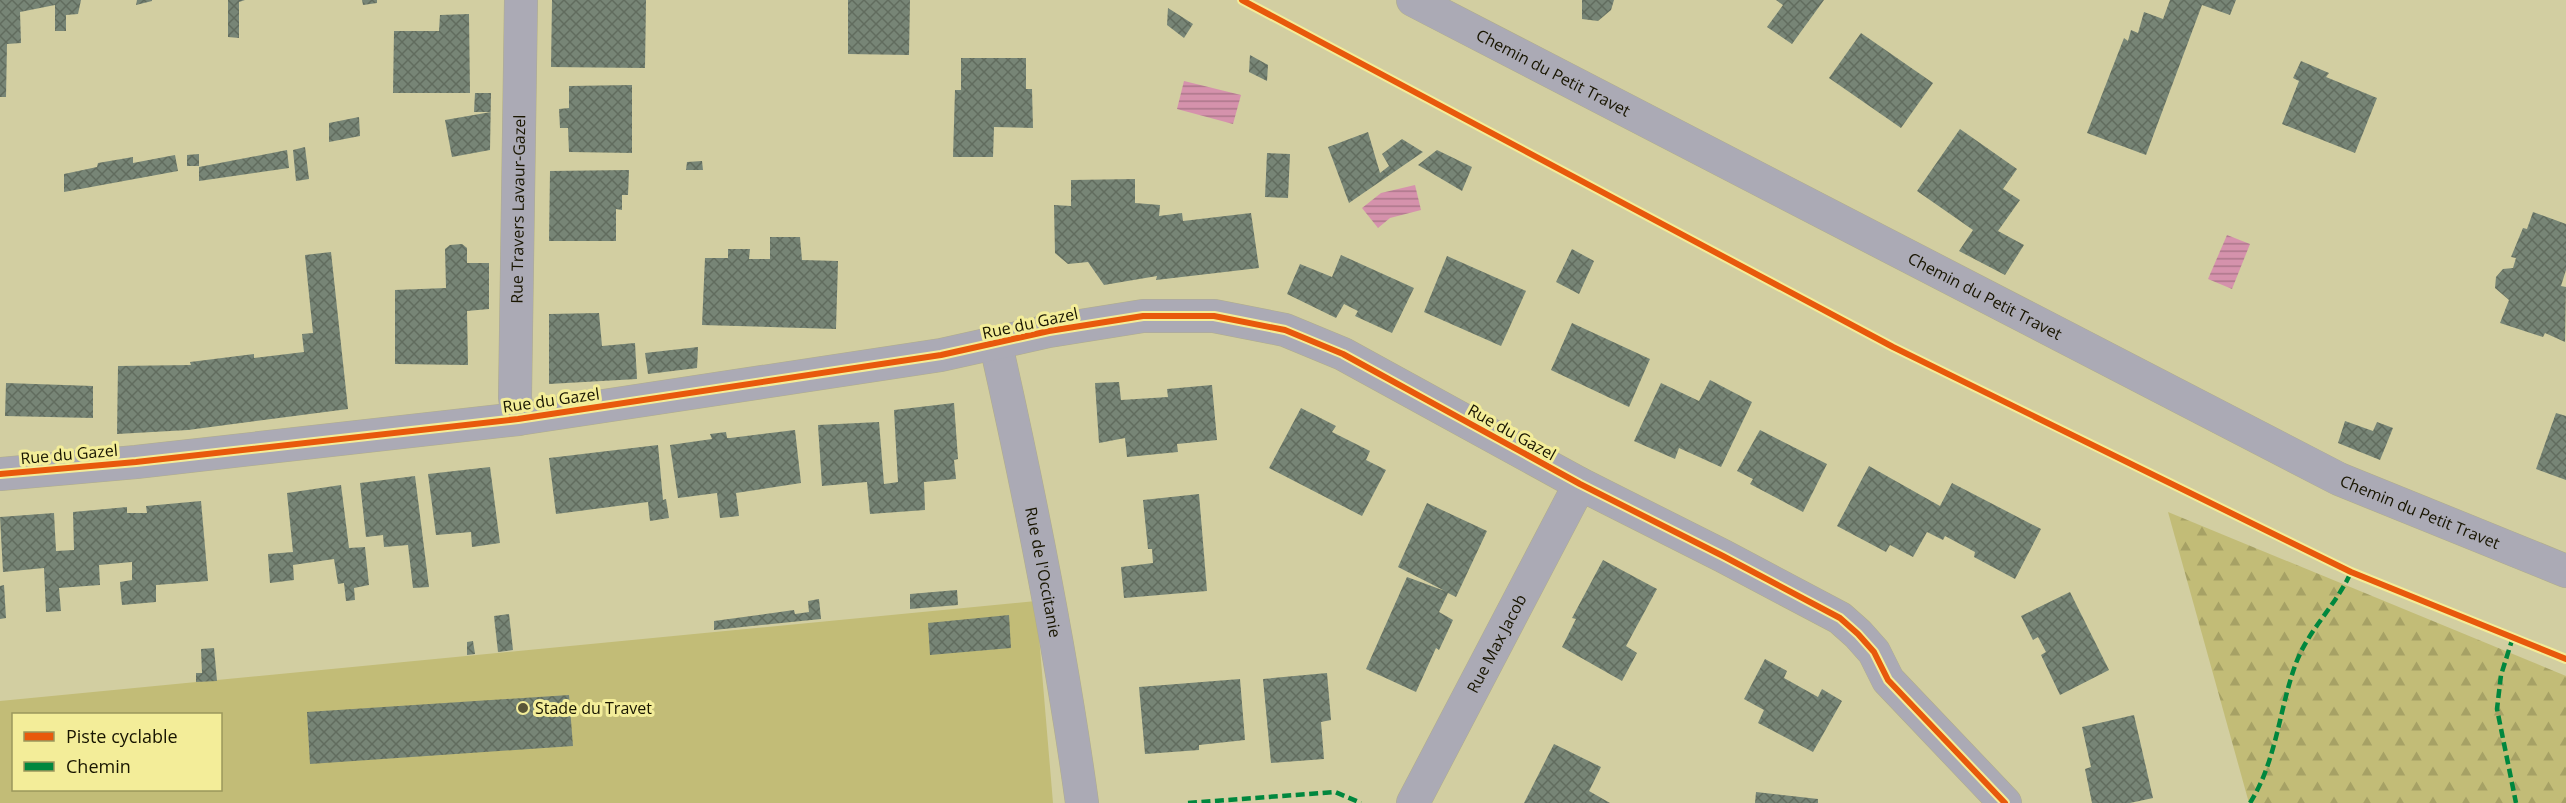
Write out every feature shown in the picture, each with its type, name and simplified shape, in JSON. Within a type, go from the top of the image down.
[{"type":"street","name":"Rue Travers Lavaur-Gazel","points":[[518,419],[515,397],[522,0]]},
{"type":"street","name":"Chemin du Petit Travet","points":[[1413,0],[2339,479],[2566,571]]},
{"type":"street","name":"Rue du Gazel","points":[[0,474],[147,461],[518,419],[941,356],[1049,331],[1143,316],[1214,316],[1285,330],[1343,354],[1580,484],[1840,618],[1874,652],[1888,680],[2005,803]]},
{"type":"street","name":"Rue de l'Occitanie","points":[[996,345],[1054,622],[1071,718],[1082,803]]},
{"type":"street","name":"Rue Max Jacob","points":[[1413,803],[1580,484]]},
{"type":"green space","points":[[2168,512],[2566,676],[2566,803],[2249,803]]},
{"type":"green space","name":"Stade du Travet","points":[[1036,601],[1053,803],[0,803],[0,701]]},
{"type":"shaded area","points":[[1184,81],[1241,95],[1233,124],[1177,109]]},
{"type":"shaded area","points":[[1415,185],[1421,210],[1390,218],[1378,228],[1362,208],[1381,193]]},
{"type":"shaded area","points":[[2227,235],[2250,244],[2232,289],[2208,279]]},
{"type":"building","points":[[0,0],[81,0],[78,14],[66,15],[66,31],[55,31],[55,5],[20,12],[21,43],[7,44],[6,97],[0,97]]},
{"type":"building","points":[[137,0],[152,0],[152,1],[136,5]]},
{"type":"building","points":[[228,0],[245,0],[239,2],[239,38],[228,37]]},
{"type":"building","points":[[362,0],[377,0],[377,3],[363,5]]},
{"type":"building","points":[[552,0],[646,0],[645,68],[551,67]]},
{"type":"building","points":[[848,0],[910,0],[909,55],[848,54]]},
{"type":"building","points":[[1582,0],[1614,0],[1611,10],[1598,21],[1582,19]]},
{"type":"building","points":[[1776,0],[1824,0],[1792,44],[1767,27],[1783,5]]},
{"type":"building","points":[[2170,0],[2236,0],[2230,15],[2202,5],[2146,155],[2087,133],[2124,38],[2128,41],[2131,30],[2138,33],[2144,12],[2163,19]]},
{"type":"building","points":[[1168,8],[1193,24],[1184,38],[1167,25]]},
{"type":"building","points":[[469,14],[470,93],[393,93],[394,31],[439,31],[440,15]]},
{"type":"building","points":[[1861,33],[1933,83],[1901,128],[1829,78]]},
{"type":"building","points":[[1250,55],[1268,65],[1267,81],[1249,72]]},
{"type":"building","points":[[961,58],[1026,58],[1026,89],[1032,89],[1033,128],[994,127],[993,157],[953,157],[955,90],[961,90]]},
{"type":"building","points":[[2301,61],[2329,73],[2326,77],[2377,98],[2355,153],[2282,124],[2299,81],[2293,78]]},
{"type":"building","points":[[632,85],[632,153],[569,152],[568,128],[560,128],[559,109],[569,108],[569,86]]},
{"type":"building","points":[[475,93],[491,93],[491,112],[474,112]]},
{"type":"building","points":[[491,112],[490,150],[452,157],[445,120]]},
{"type":"building","points":[[359,117],[360,136],[329,142],[329,123]]},
{"type":"building","points":[[1960,129],[2017,169],[2003,189],[2020,200],[1998,231],[2024,245],[2005,275],[1959,251],[1973,230],[1917,191]]},
{"type":"building","points":[[1368,132],[1380,173],[1389,166],[1382,154],[1402,139],[1423,152],[1349,203],[1328,147]]},
{"type":"building","points":[[305,147],[309,179],[296,181],[293,150]]},
{"type":"building","points":[[287,150],[289,168],[199,181],[199,167]]},
{"type":"building","points":[[1437,150],[1472,167],[1462,191],[1418,165]]},
{"type":"building","points":[[1267,153],[1290,154],[1288,198],[1265,197]]},
{"type":"building","points":[[199,154],[199,166],[187,166],[187,155]]},
{"type":"building","points":[[175,155],[178,171],[64,192],[64,174],[97,167],[98,163],[133,157],[133,163]]},
{"type":"building","points":[[702,161],[703,170],[686,170],[687,162]]},
{"type":"building","points":[[629,170],[628,195],[622,195],[622,210],[616,209],[616,241],[549,241],[550,171]]},
{"type":"building","points":[[1135,179],[1135,203],[1160,205],[1159,216],[1182,213],[1183,221],[1251,213],[1259,268],[1156,280],[1157,276],[1104,285],[1088,262],[1068,264],[1055,253],[1054,205],[1071,206],[1071,180]]},
{"type":"building","points":[[2533,212],[2566,224],[2566,270],[2561,286],[2566,287],[2565,342],[2545,333],[2543,337],[2500,323],[2509,300],[2495,288],[2496,277],[2503,269],[2513,268],[2516,258],[2511,257],[2523,228],[2527,229]]},
{"type":"building","points":[[770,237],[800,237],[802,260],[838,261],[836,329],[702,325],[705,258],[728,258],[728,249],[750,249],[749,259],[770,259]]},
{"type":"building","points":[[462,244],[467,248],[467,263],[489,263],[489,309],[467,311],[468,365],[395,364],[395,290],[446,288],[445,249],[450,245]]},
{"type":"building","points":[[1572,249],[1594,261],[1579,294],[1556,282]]},
{"type":"building","points":[[331,252],[348,409],[188,430],[117,434],[118,366],[191,365],[190,362],[254,354],[254,358],[304,352],[302,334],[313,333],[305,255]]},
{"type":"building","points":[[1341,255],[1414,288],[1392,333],[1355,316],[1358,311],[1344,304],[1336,318],[1287,294],[1300,264],[1332,277]]},
{"type":"building","points":[[1447,256],[1526,291],[1501,346],[1424,312]]},
{"type":"building","points":[[599,313],[602,346],[635,343],[637,379],[549,384],[549,314]]},
{"type":"building","points":[[1572,323],[1650,359],[1629,407],[1551,370]]},
{"type":"building","points":[[698,347],[697,368],[648,374],[645,353]]},
{"type":"building","points":[[1710,380],[1752,402],[1721,467],[1679,448],[1675,459],[1634,441],[1661,383],[1699,401]]},
{"type":"building","points":[[1119,382],[1121,400],[1168,397],[1167,389],[1212,385],[1217,440],[1177,444],[1178,452],[1127,457],[1125,438],[1099,443],[1095,383]]},
{"type":"building","points":[[6,383],[93,386],[93,418],[5,416]]},
{"type":"building","points":[[954,403],[958,459],[954,460],[956,479],[924,482],[925,510],[870,514],[867,482],[822,486],[818,425],[879,422],[884,484],[898,482],[894,410]]},
{"type":"building","points":[[1301,408],[1336,426],[1332,432],[1370,451],[1366,460],[1386,470],[1362,516],[1269,468]]},
{"type":"building","points":[[2556,413],[2566,416],[2566,480],[2536,469]]},
{"type":"building","points":[[2345,421],[2373,431],[2377,422],[2393,428],[2380,460],[2338,443]]},
{"type":"building","points":[[795,430],[801,483],[736,493],[739,516],[720,518],[717,493],[678,498],[670,445],[712,439],[710,434],[726,432],[727,438],[730,438]]},
{"type":"building","points":[[1760,430],[1827,464],[1803,512],[1750,484],[1753,479],[1737,471]]},
{"type":"building","points":[[658,445],[663,500],[666,499],[669,518],[650,521],[648,502],[556,514],[549,458]]},
{"type":"building","points":[[1869,466],[1940,506],[1952,483],[2041,529],[2015,579],[1974,557],[1975,552],[1945,536],[1943,540],[1927,532],[1913,557],[1890,545],[1886,552],[1837,526]]},
{"type":"building","points":[[490,467],[500,543],[472,547],[471,532],[436,535],[428,474]]},
{"type":"building","points":[[415,476],[429,587],[413,588],[408,545],[384,547],[383,535],[366,537],[360,483]]},
{"type":"building","points":[[341,485],[349,548],[365,547],[369,585],[354,588],[355,600],[346,601],[344,583],[338,584],[334,559],[293,565],[294,580],[270,583],[268,554],[293,552],[287,493]]},
{"type":"building","points":[[1199,494],[1207,591],[1124,598],[1121,567],[1153,563],[1152,549],[1148,549],[1143,500]]},
{"type":"building","points":[[201,501],[208,581],[156,585],[156,602],[122,605],[120,582],[132,580],[132,562],[99,565],[100,585],[59,588],[61,611],[46,612],[44,568],[3,572],[0,517],[54,513],[56,551],[74,550],[73,512],[127,507],[127,513],[147,513],[146,506]]},
{"type":"building","points":[[1427,503],[1487,531],[1456,597],[1448,593],[1439,612],[1453,620],[1439,650],[1436,648],[1416,692],[1366,669],[1407,577],[1445,591],[1398,567]]},
{"type":"building","points":[[1603,560],[1657,589],[1626,646],[1637,653],[1622,681],[1562,647],[1576,619],[1572,618]]},
{"type":"building","points":[[4,585],[6,618],[0,619],[0,586]]},
{"type":"building","points":[[957,590],[958,605],[910,609],[910,594]]},
{"type":"building","points":[[2070,592],[2109,670],[2060,695],[2041,655],[2046,652],[2038,637],[2033,640],[2021,616]]},
{"type":"building","points":[[819,599],[821,619],[714,630],[714,621],[794,610],[795,614],[809,612],[808,601]]},
{"type":"building","points":[[509,614],[513,650],[498,652],[494,616]]},
{"type":"building","points":[[1009,615],[1011,648],[930,655],[928,623]]},
{"type":"building","points":[[473,641],[475,654],[467,655],[467,642]]},
{"type":"building","points":[[214,648],[217,681],[196,682],[196,673],[202,673],[201,649]]},
{"type":"building","points":[[1765,659],[1787,671],[1784,678],[1818,697],[1822,689],[1842,701],[1813,752],[1758,723],[1764,710],[1744,699]]},
{"type":"building","points":[[1327,673],[1331,720],[1321,722],[1324,759],[1271,763],[1263,679]]},
{"type":"building","points":[[1240,679],[1245,740],[1199,745],[1199,750],[1145,754],[1139,687]]},
{"type":"building","points":[[569,695],[573,746],[310,764],[307,712]]},
{"type":"building","points":[[2134,715],[2153,798],[2130,803],[2092,803],[2085,769],[2091,767],[2082,727]]},
{"type":"building","points":[[1554,744],[1601,767],[1589,791],[1610,803],[1524,803]]},
{"type":"building","points":[[1756,792],[1818,799],[1818,803],[1755,803]]},
{"type":"marked path","points":[[2250,803],[2259,787],[2272,752],[2296,663],[2308,639],[2351,572]]},
{"type":"marked path","points":[[2513,637],[2501,675],[2497,709],[2516,803]]},
{"type":"marked path","points":[[1188,803],[1335,792],[1361,803]]},
{"type":"cycle path","points":[[1242,0],[1893,347],[2351,572],[2566,659]]},
{"type":"cycle path","points":[[0,474],[136,462],[518,419],[941,355],[1049,331],[1143,316],[1214,316],[1285,330],[1343,354],[1580,484],[1840,618],[1874,652],[1888,680],[2005,803]]},
{"type":"place","name":"Stade du Travet","points":[[523,708]]}]
